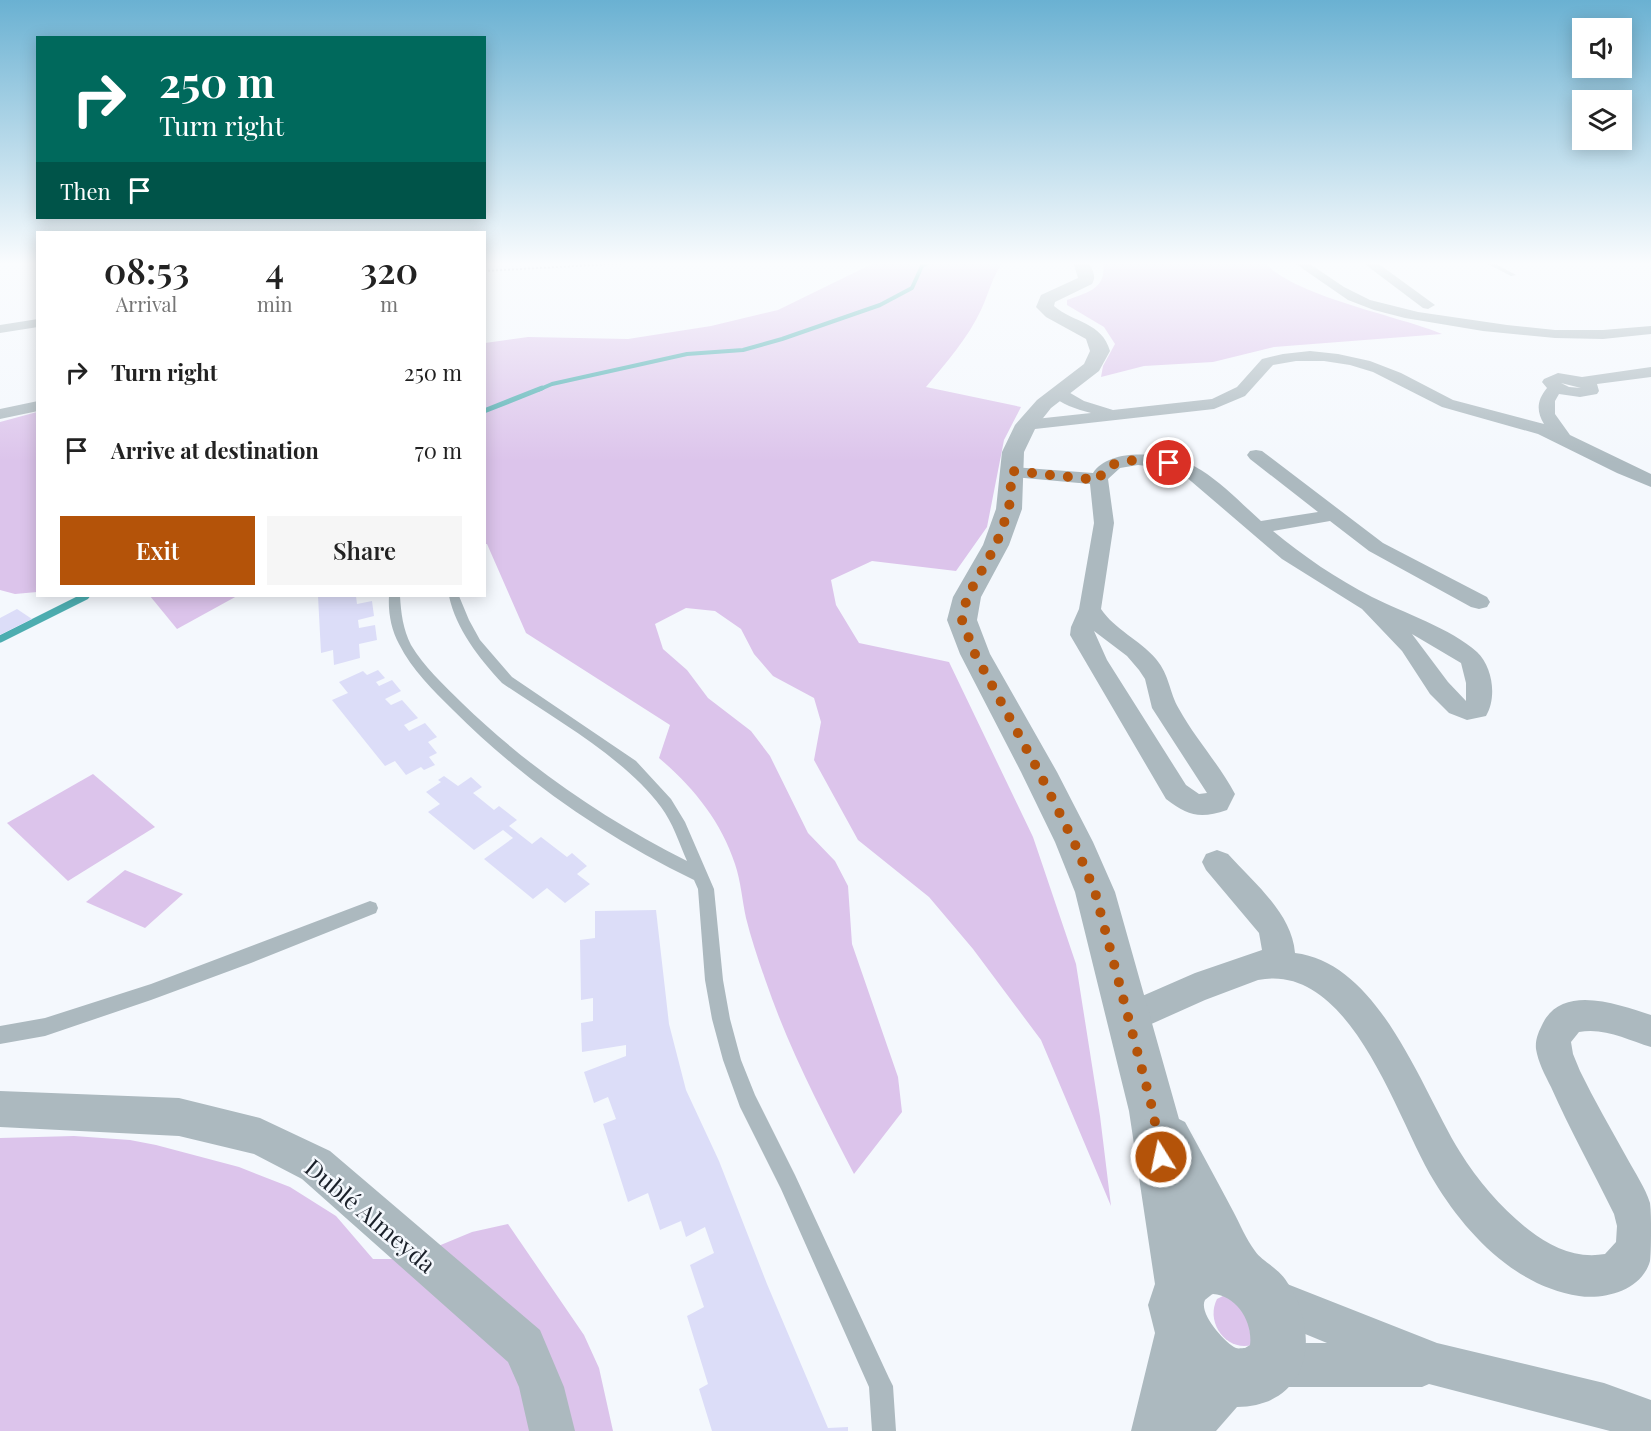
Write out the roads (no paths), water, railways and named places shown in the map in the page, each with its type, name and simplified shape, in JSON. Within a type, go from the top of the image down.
[{"type":"street","points":[[1081,329],[1091,333],[1097,340],[1100,351],[1092,367],[1044,404],[1026,425],[1013,452],[1009,509],[996,545],[967,597],[962,620],[975,654],[1039,772],[1074,842],[1095,892],[1153,1111],[1183,1308],[1194,1351],[1208,1365],[1248,1370],[1437,1365]]},
{"type":"street","points":[[1514,329],[1550,333],[1622,335],[1651,330]]},
{"type":"street","points":[[1026,425],[1191,408],[1224,401],[1245,389],[1263,364],[1284,357],[1308,356],[1341,359],[1371,366],[1390,373],[1435,398],[1564,439],[1623,471],[1651,481]]},
{"type":"street","points":[[1564,439],[1553,426],[1546,410],[1547,397],[1556,388],[1578,393],[1591,391],[1590,387],[1581,382],[1651,372]]},
{"type":"street","points":[[1059,393],[1078,404],[1121,415]]},
{"type":"street","points":[[0,414],[36,406]]},
{"type":"street","points":[[1499,417],[1534,415],[1546,410]]},
{"type":"street","points":[[1256,455],[1333,515],[1399,561],[1479,602]]},
{"type":"street","points":[[1090,609],[1100,625],[1135,651],[1157,679],[1165,708],[1218,788],[1221,794],[1217,803],[1194,806],[1176,792],[1082,635],[1082,627],[1090,609],[1104,523],[1099,480],[1104,470],[1126,461],[1158,461],[1179,466],[1197,475],[1257,528],[1298,560],[1371,606],[1413,624],[1469,658],[1475,665],[1478,675],[1477,710],[1465,711],[1452,702],[1438,688],[1412,648],[1371,606]]},
{"type":"street","points":[[1012,471],[1099,480]]},
{"type":"street","points":[[1257,528],[1333,515]]},
{"type":"street","points":[[1217,862],[1273,927],[1278,942],[1279,964]]},
{"type":"street","points":[[1129,1017],[1205,983],[1253,967],[1279,964],[1314,974],[1330,983],[1352,1001],[1370,1023],[1447,1167],[1490,1222],[1509,1241],[1555,1269],[1579,1275],[1600,1276],[1618,1271],[1630,1260],[1637,1245],[1637,1226],[1631,1206],[1580,1110],[1559,1064],[1554,1050],[1554,1037],[1557,1027],[1566,1020],[1591,1015],[1651,1031]]},
{"type":"street","name":"Dublé Almeyda","points":[[0,1109],[179,1117],[260,1137],[316,1165],[524,1346],[537,1371],[547,1400],[552,1431]]},
{"type":"street","points":[[1153,1111],[1250,1284],[1274,1313],[1278,1332],[1278,1350],[1248,1370],[1184,1428]]},
{"type":"street","points":[[1184,1428],[1183,1308],[1192,1272],[1204,1266],[1220,1267],[1250,1284],[1437,1365],[1604,1406],[1651,1423]]},
{"type":"lane","points":[[394,597],[394,614],[398,630],[414,661],[502,750],[588,814],[640,845],[699,875]]},
{"type":"lane","points":[[454,597],[468,633],[507,680],[610,749],[650,783],[680,826],[706,889],[714,980],[732,1060],[747,1100],[788,1182],[881,1386],[884,1431]]},
{"type":"lane","points":[[0,1035],[42,1027],[160,989],[238,961],[370,908]]},
{"type":"waterway","points":[[538,390],[552,384],[687,354],[743,350],[811,329]]},
{"type":"waterway","points":[[486,410],[542,388]]},
{"type":"waterway","points":[[0,639],[84,597]]}]
